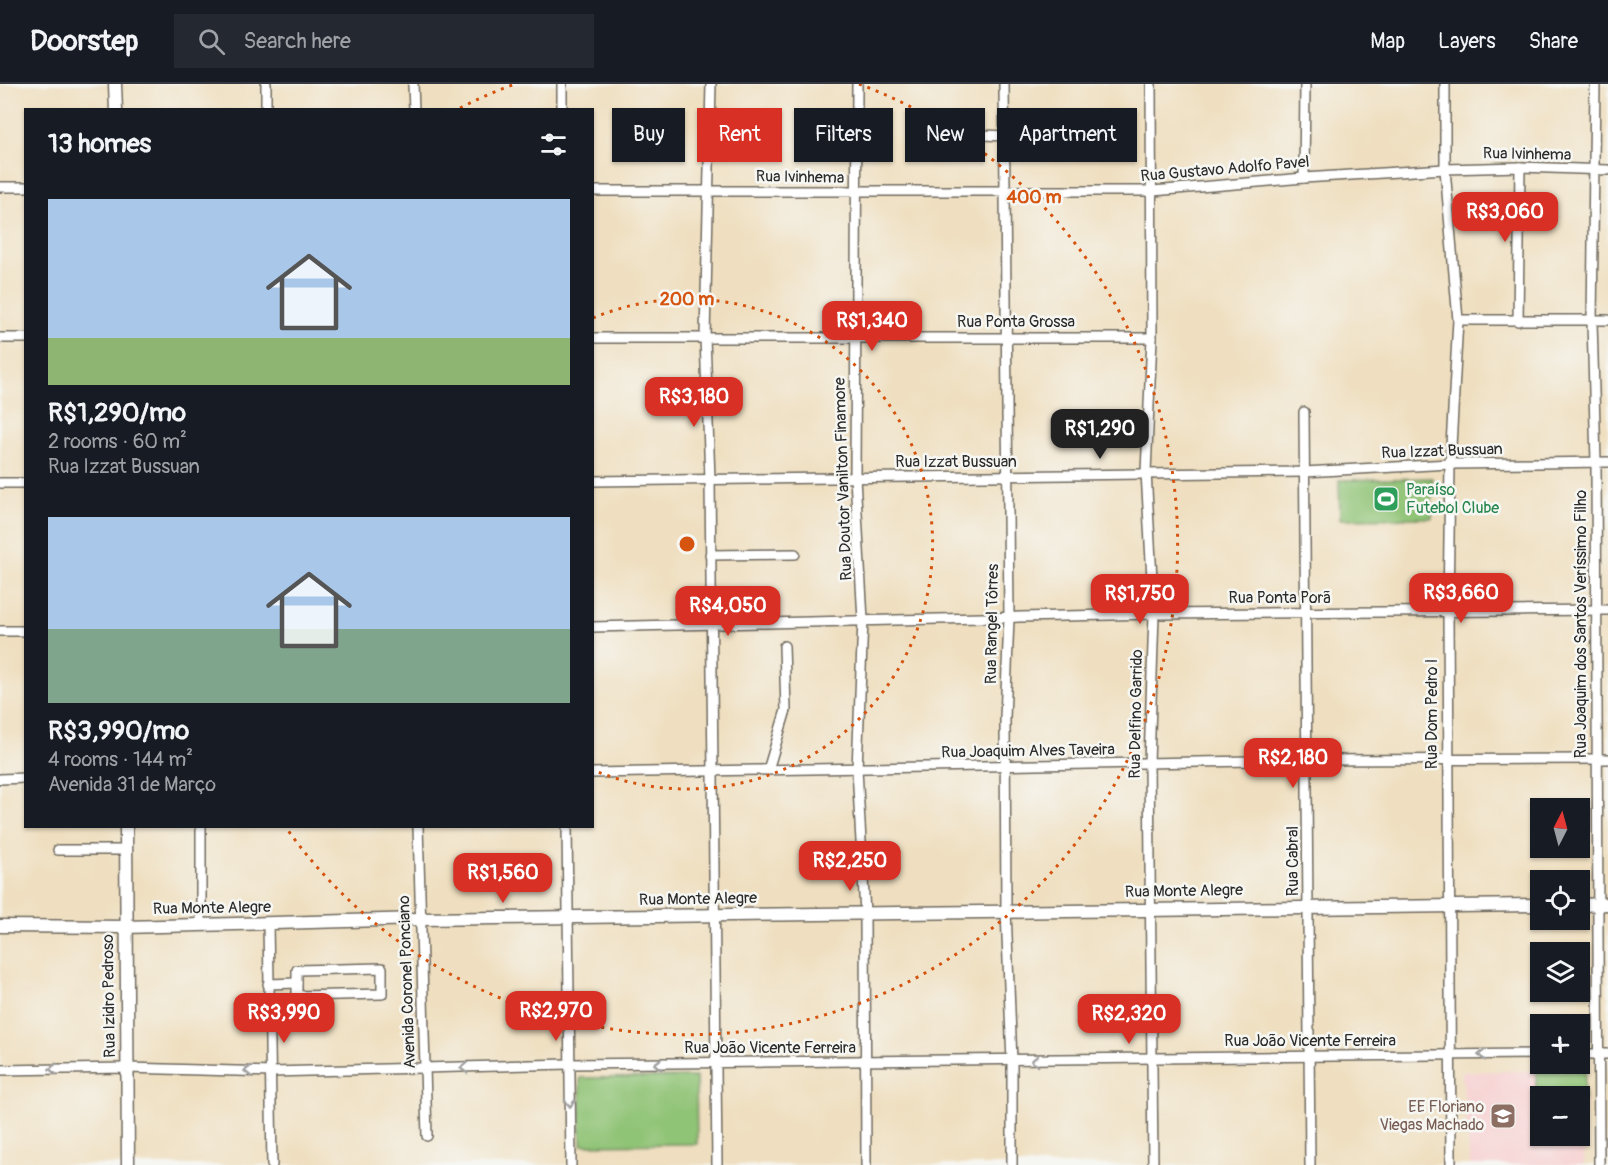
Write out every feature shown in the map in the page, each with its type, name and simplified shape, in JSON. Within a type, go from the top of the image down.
[{"type":"street","points":[[115,84],[116,108]]},
{"type":"street","points":[[266,84],[266,108]]},
{"type":"street","points":[[413,84],[414,108]]},
{"type":"street","points":[[562,84],[562,108]]},
{"type":"street","points":[[711,84],[705,337],[710,480],[717,1165]]},
{"type":"street","name":"Rua Doutor Vanilton Finamore","points":[[857,84],[855,477],[863,620],[857,769],[865,914],[866,1165]]},
{"type":"street","name":"Rua Rangel Tôrres","points":[[1004,84],[1004,108]]},
{"type":"street","name":"Rua Delfino Garrido","points":[[1151,84],[1152,338],[1146,472],[1154,614],[1149,763],[1153,1165]]},
{"type":"street","points":[[1304,177],[1305,84]]},
{"type":"street","name":"Rua Dom Pedro I","points":[[1445,84],[1445,169],[1458,320],[1450,464],[1448,611],[1447,761],[1451,1165]]},
{"type":"street","name":"Rua Joaquim dos Santos Veríssimo Filho","points":[[1595,84],[1592,321],[1596,462],[1596,759],[1603,904],[1603,1054],[1599,1165]]},
{"type":"street","name":"Rua Rangel Tôrres","points":[[1006,162],[1005,337],[1009,618],[1006,910],[1012,1062],[1012,1165]]},
{"type":"street","points":[[1518,321],[1520,167]]},
{"type":"street","name":"Rua Ivinhema","points":[[1445,169],[1520,167],[1608,170]]},
{"type":"street","name":"Rua Gustavo Adolfo Pavel","points":[[1007,192],[1153,191],[1304,177],[1445,169]]},
{"type":"street","points":[[0,187],[24,187]]},
{"type":"street","name":"Rua Ivinhema","points":[[594,191],[1007,192]]},
{"type":"street","points":[[1458,320],[1608,320]]},
{"type":"street","points":[[0,338],[24,338]]},
{"type":"street","name":"Rua Ponta Grossa","points":[[594,338],[1152,338]]},
{"type":"street","name":"Rua Cabral","points":[[1304,412],[1310,1165]]},
{"type":"street","name":"Rua Izzat Bussuan","points":[[594,481],[1007,477],[1146,472],[1304,472],[1450,464],[1608,462]]},
{"type":"street","points":[[0,483],[24,483]]},
{"type":"street","points":[[710,555],[795,554]]},
{"type":"street","name":"Rua Ponta Porã","points":[[594,627],[1154,614],[1608,610]]},
{"type":"street","points":[[0,631],[24,631]]},
{"type":"street","points":[[768,770],[786,710],[784,646]]},
{"type":"street","name":"Rua Joaquim Alves Taveira","points":[[594,773],[1307,760],[1608,759]]},
{"type":"street","points":[[0,779],[24,778]]},
{"type":"street","name":"Rua Izidro Pedroso","points":[[126,828],[128,1165]]},
{"type":"street","points":[[201,828],[201,924]]},
{"type":"street","name":"Avenida Coronel Ponciano","points":[[418,828],[427,1136]]},
{"type":"street","points":[[567,828],[571,1165]]},
{"type":"street","points":[[57,850],[126,850]]},
{"type":"street","name":"Rua Monte Alegre","points":[[0,926],[125,927],[420,919],[1308,906],[1530,905]]},
{"type":"street","points":[[268,923],[272,1165]]},
{"type":"street","points":[[382,968],[382,994],[297,996],[297,983],[297,970],[382,968]]},
{"type":"street","points":[[268,984],[297,983]]},
{"type":"street","name":"Rua João Vicente Ferreira","points":[[0,1070],[127,1068],[272,1072],[569,1064],[1012,1062],[1153,1058],[1530,1054]]},
{"type":"shaded area","name":"EE Floriano Viegas Machado","points":[[1530,1071],[1530,1074],[1585,1074],[1585,1086],[1530,1086],[1530,1146],[1584,1146],[1584,1165],[1470,1165],[1462,1072]]},
{"type":"green space","name":"Paraíso Futebol Clube","points":[[1432,478],[1432,518],[1340,519],[1339,480]]},
{"type":"green space","points":[[1536,1074],[1585,1074],[1584,1086],[1536,1086]]},
{"type":"green space","points":[[696,1077],[697,1144],[581,1145],[580,1078]]},
{"type":"place","name":"Paraíso Futebol Clube","points":[[1386,499]]},
{"type":"place","name":"EE Floriano Viegas Machado","points":[[1503,1116]]}]
